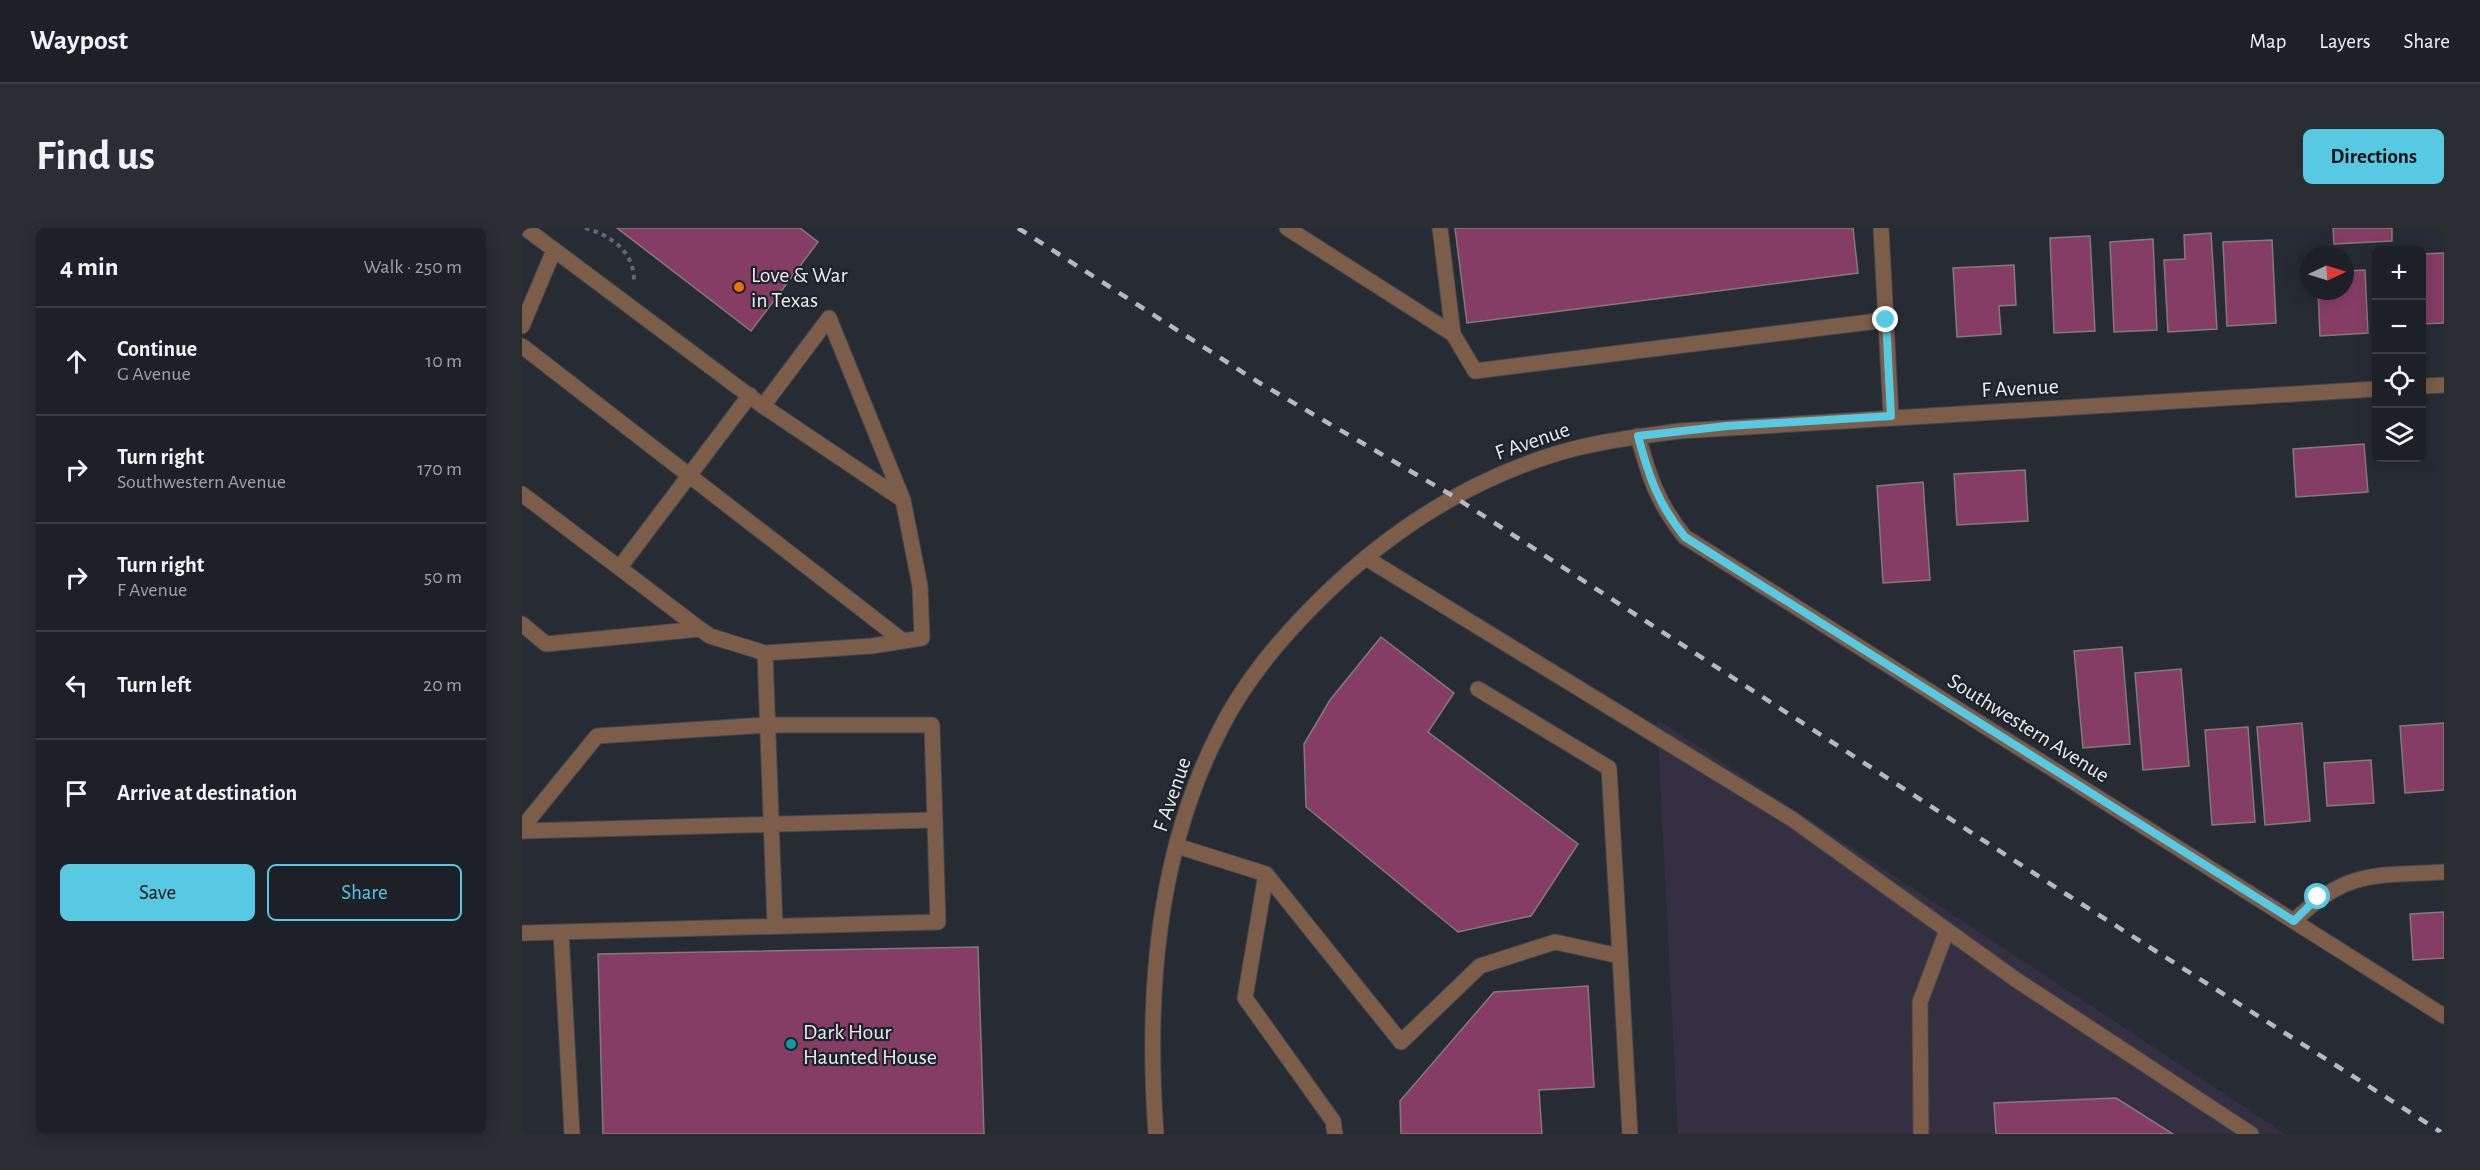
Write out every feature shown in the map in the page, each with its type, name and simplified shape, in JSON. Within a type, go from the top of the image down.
[{"type":"street","points":[[525,228],[763,406],[903,500]]},
{"type":"street","points":[[1287,228],[1453,334]]},
{"type":"street","points":[[1440,228],[1453,334],[1474,371],[1886,320]]},
{"type":"street","points":[[1881,228],[1891,416]]},
{"type":"street","points":[[522,326],[554,250]]},
{"type":"street","points":[[522,494],[710,636],[765,653],[873,646],[922,638],[920,586],[903,500],[829,318],[763,406]]},
{"type":"street","points":[[522,346],[903,641]]},
{"type":"street","points":[[2426,386],[2444,385]]},
{"type":"street","name":"F Avenue","points":[[1156,1134],[1152,1039],[1155,971],[1161,913],[1177,846],[1199,777],[1221,728],[1247,685],[1306,612],[1366,558],[1423,515],[1453,496],[1507,471],[1589,444],[1638,436],[1727,426],[2372,389]]},
{"type":"street","points":[[620,567],[750,395]]},
{"type":"street","name":"Southwestern Avenue","points":[[1638,436],[1651,483],[1666,513],[1685,537],[2444,1016]]},
{"type":"street","points":[[1366,558],[1792,819],[2015,979],[2251,1134]]},
{"type":"street","points":[[522,624],[546,644],[700,629]]},
{"type":"street","points":[[765,653],[774,926]]},
{"type":"street","points":[[1478,688],[1609,768],[1630,1134]]},
{"type":"street","points":[[522,830],[597,736],[766,725],[932,725],[938,922],[522,933]]},
{"type":"street","points":[[522,830],[935,820]]},
{"type":"street","points":[[1177,846],[1266,874],[1401,1042],[1480,966],[1555,942],[1620,956]]},
{"type":"street","points":[[2294,921],[2318,897],[2342,884],[2363,877],[2444,872]]},
{"type":"street","points":[[1266,874],[1245,998],[1333,1121],[1335,1134]]},
{"type":"street","points":[[1922,1134],[1920,1002],[1947,930]]},
{"type":"street","points":[[561,932],[572,1134]]},
{"type":"path","points":[[585,228],[615,240],[626,253],[634,273],[635,310]]},
{"type":"shaded area","points":[[1657,719],[2285,1134],[1678,1134]]},
{"type":"building","name":"Love & War in Texas","points":[[617,228],[800,228],[818,242],[751,331]]},
{"type":"building","points":[[1455,228],[1853,228],[1858,273],[1467,323]]},
{"type":"building","points":[[2333,228],[2392,228],[2392,241],[2334,244]]},
{"type":"building","points":[[2211,233],[2217,329],[2168,332],[2164,260],[2185,259],[2184,235]]},
{"type":"building","points":[[2090,236],[2095,331],[2054,333],[2050,238]]},
{"type":"building","points":[[2153,239],[2157,330],[2114,332],[2110,242]]},
{"type":"building","points":[[2272,240],[2276,323],[2227,326],[2223,242]]},
{"type":"building","points":[[2444,253],[2444,323],[2426,324],[2426,254]]},
{"type":"building","points":[[2014,265],[2016,305],[1999,306],[2001,334],[1957,337],[1953,268]]},
{"type":"building","points":[[2365,270],[2368,333],[2320,336],[2318,300],[2354,300],[2354,271]]},
{"type":"building","points":[[2364,444],[2368,492],[2296,497],[2293,449]]},
{"type":"building","points":[[2025,470],[2028,521],[1957,525],[1954,474]]},
{"type":"building","points":[[1923,482],[1930,580],[1883,583],[1877,486]]},
{"type":"building","points":[[1381,637],[1454,693],[1428,732],[1578,844],[1531,916],[1458,932],[1306,807],[1304,744],[1330,700]]},
{"type":"building","points":[[2122,647],[2130,744],[2083,748],[2074,651]]},
{"type":"building","points":[[2181,669],[2189,766],[2143,770],[2135,673]]},
{"type":"building","points":[[2302,723],[2310,821],[2265,825],[2257,727]]},
{"type":"building","points":[[2444,723],[2444,790],[2405,793],[2400,726]]},
{"type":"building","points":[[2248,727],[2255,822],[2212,825],[2205,730]]},
{"type":"building","points":[[2371,760],[2374,803],[2327,806],[2324,763]]},
{"type":"building","points":[[2444,912],[2444,958],[2413,960],[2410,914]]},
{"type":"building","name":"Dark Hour Haunted House","points":[[978,947],[984,1134],[603,1134],[598,954]]},
{"type":"building","points":[[1588,986],[1594,1087],[1539,1090],[1542,1134],[1401,1134],[1400,1101],[1494,992]]},
{"type":"building","points":[[2116,1098],[2173,1134],[1996,1134],[1994,1103]]},
{"type":"railway","points":[[1018,228],[1258,382],[1453,496],[2069,896],[2444,1134]]},
{"type":"place","name":"Love & War in Texas","points":[[739,287]]},
{"type":"place","name":"Dark Hour Haunted House","points":[[791,1044]]},
{"type":"route","points":[[1886,320],[1891,416],[1727,426],[1638,436],[1651,483],[1666,513],[1685,537],[2294,921],[2318,897]]}]
